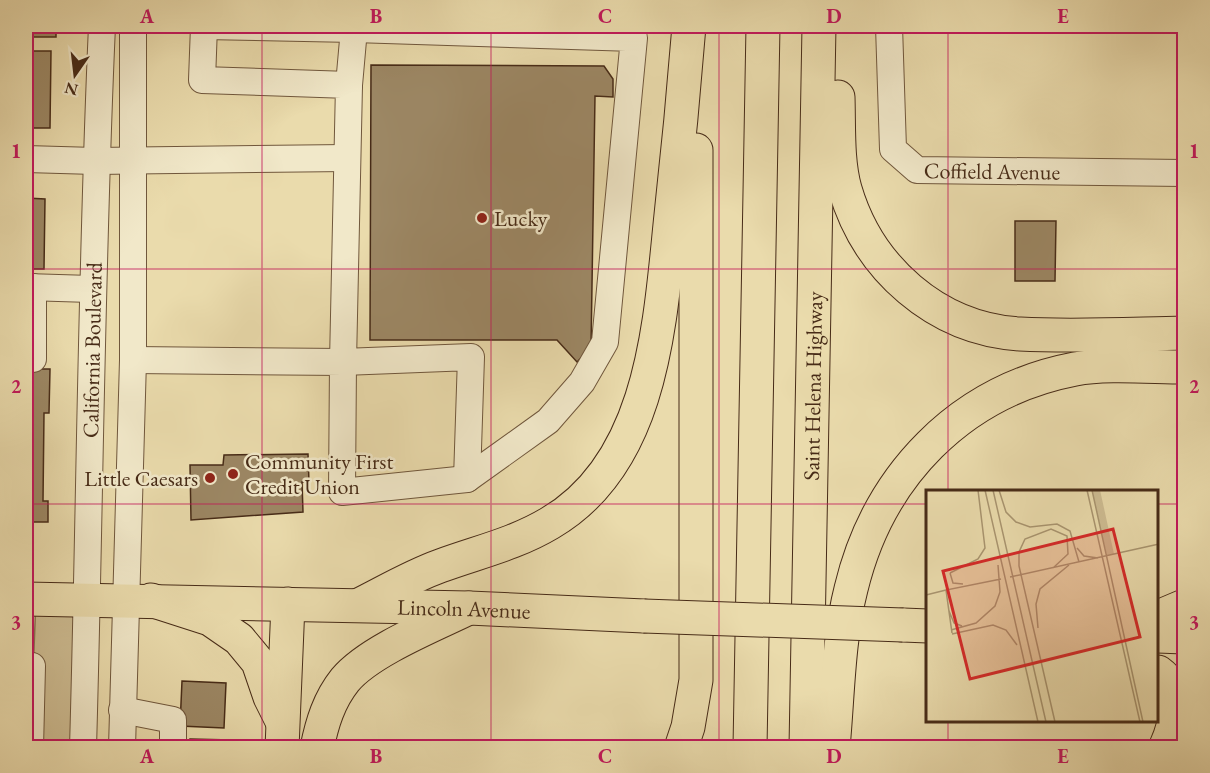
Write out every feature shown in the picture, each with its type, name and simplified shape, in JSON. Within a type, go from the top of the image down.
[{"type":"main road","points":[[359,605],[439,566],[496,549],[551,523],[593,488],[621,447],[644,394],[658,337],[689,26]]},
{"type":"main road","points":[[681,747],[688,727],[696,680],[696,26]]},
{"type":"main road","points":[[750,747],[763,26]]},
{"type":"main road","name":"Saint Helena Highway","points":[[806,747],[819,26]]},
{"type":"main road","points":[[837,26],[839,135],[845,187],[862,231],[890,273],[925,303],[969,325],[1018,334],[1185,333]]},
{"type":"main road","points":[[1141,367],[1185,375]]},
{"type":"main road","points":[[833,747],[850,590],[866,539],[890,492],[924,448],[964,415],[1015,386],[1077,369],[1185,367]]},
{"type":"main road","name":"Lincoln Avenue","points":[[26,599],[469,608],[915,626]]},
{"type":"main road","points":[[138,600],[210,619],[239,639],[258,662],[282,734]]},
{"type":"main road","points":[[282,734],[288,604]]},
{"type":"main road","points":[[1159,617],[1185,606]]},
{"type":"main road","points":[[317,747],[324,717],[346,679],[381,652],[469,608]]},
{"type":"main road","points":[[1159,636],[1185,637]]},
{"type":"main road","points":[[1159,673],[1165,677],[1174,694],[1174,727],[1171,740]]},
{"type":"street","name":"California Boulevard","points":[[83,747],[91,289],[102,26]]},
{"type":"street","name":"California Boulevard","points":[[122,747],[122,710],[138,600],[133,360],[133,26]]},
{"type":"street","points":[[349,85],[202,80],[204,26],[354,27],[634,38],[605,342],[582,382],[548,421],[467,478],[342,492],[347,158],[349,85],[354,27]]},
{"type":"street","name":"Coffield Avenue","points":[[889,26],[893,149],[917,170],[1185,173]]},
{"type":"street","points":[[26,159],[96,162],[347,158]]},
{"type":"street","points":[[26,360],[33,359],[29,287],[91,289]]},
{"type":"street","points":[[133,360],[343,362],[471,357],[467,478]]},
{"type":"street","points":[[30,747],[32,666]]},
{"type":"street","points":[[122,710],[172,720],[173,747]]},
{"type":"shaded area","points":[[36,599],[87,601],[83,747],[30,748]]},
{"type":"building","points":[[26,26],[56,26],[56,37],[26,37]]},
{"type":"building","points":[[26,51],[51,51],[50,128],[26,128]]},
{"type":"building","name":"Lucky","points":[[371,65],[604,66],[613,79],[613,97],[595,96],[591,348],[577,362],[557,340],[370,340]]},
{"type":"building","points":[[26,198],[45,199],[44,269],[26,269]]},
{"type":"building","points":[[1015,221],[1056,221],[1055,281],[1015,281]]},
{"type":"building","points":[[26,369],[50,369],[49,413],[44,413],[43,501],[48,501],[48,522],[26,522]]},
{"type":"building","points":[[308,454],[309,482],[302,482],[303,512],[191,520],[190,465],[223,465],[224,455]]},
{"type":"building","points":[[182,681],[226,683],[224,728],[180,726]]},
{"type":"building","points":[[190,739],[231,740],[231,748],[190,748]]},
{"type":"place","name":"Lucky","points":[[482,218]]},
{"type":"place","name":"Community First Credit Union","points":[[233,474]]},
{"type":"place","name":"Little Caesars","points":[[210,478]]}]
